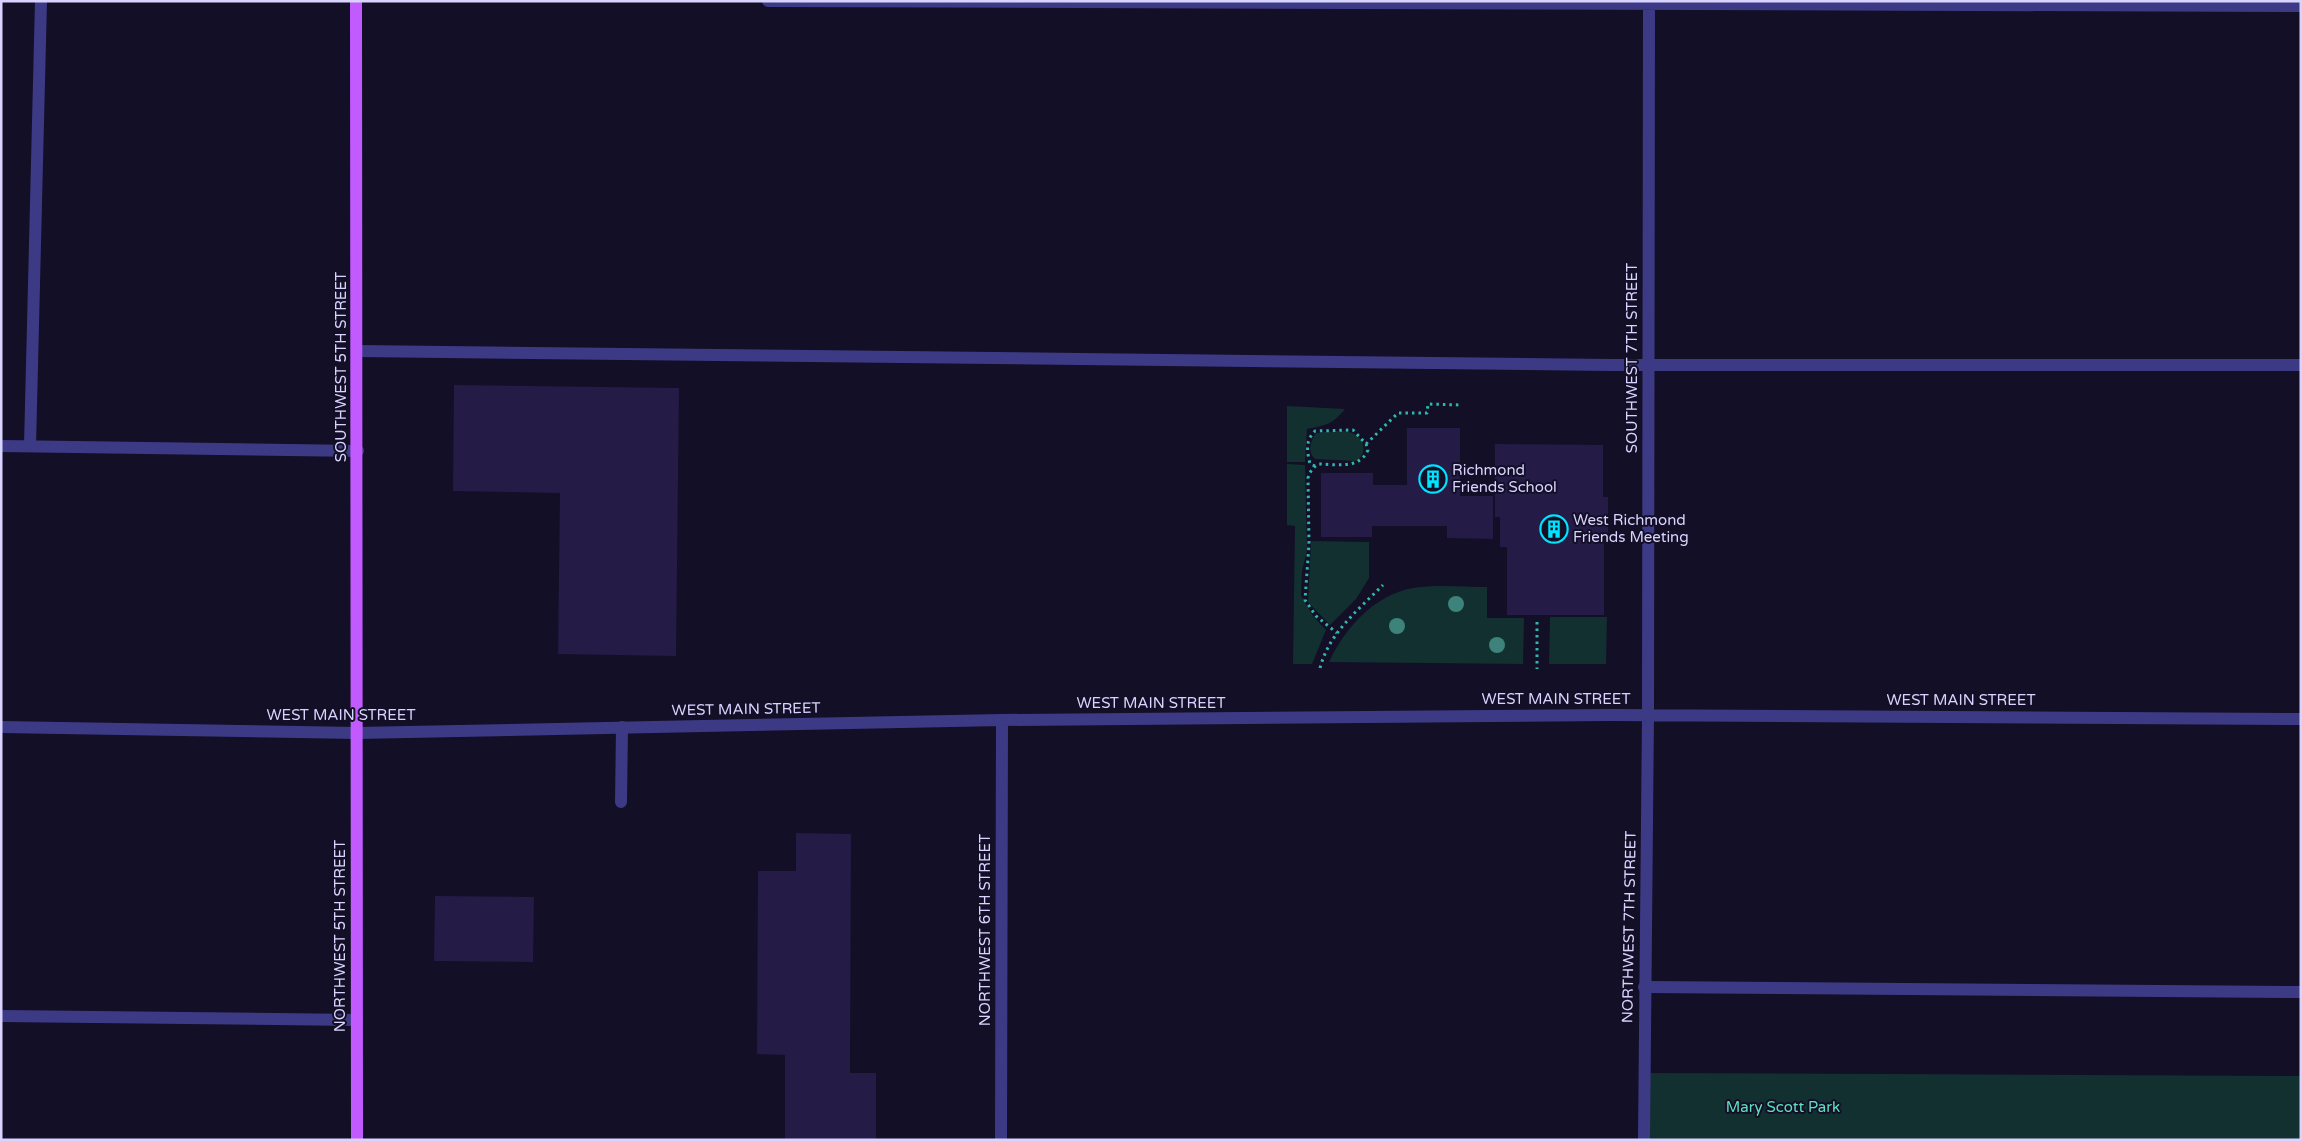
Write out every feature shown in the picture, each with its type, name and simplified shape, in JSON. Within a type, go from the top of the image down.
[{"type":"main road","name":"SOUTHWEST 5TH STREET","points":[[356,1],[357,732]]},
{"type":"main road","name":"NORTHWEST 5TH STREET","points":[[357,732],[357,1140]]},
{"type":"street","points":[[30,446],[41,1]]},
{"type":"street","points":[[768,1],[2301,6]]},
{"type":"street","name":"SOUTHWEST 7TH STREET","points":[[1648,715],[1649,3]]},
{"type":"street","points":[[357,351],[1648,365],[2301,365]]},
{"type":"street","points":[[1,446],[358,451]]},
{"type":"street","name":"WEST MAIN STREET","points":[[1,728],[357,732],[1002,720],[1648,715],[2301,719]]},
{"type":"street","name":"NORTHWEST 7TH STREET","points":[[1644,1140],[1648,715]]},
{"type":"street","name":"NORTHWEST 6TH STREET","points":[[1001,1140],[1002,720]]},
{"type":"street","points":[[621,802],[622,727]]},
{"type":"street","points":[[1644,987],[2301,992]]},
{"type":"street","points":[[1,1016],[357,1020]]},
{"type":"path","points":[[1366,444],[1398,414],[1427,413],[1428,404],[1461,405]]},
{"type":"path","points":[[1315,466],[1310,464],[1307,446],[1309,437],[1314,431],[1353,430],[1366,444],[1368,450],[1364,459],[1354,464],[1318,464],[1308,478],[1309,544],[1305,600],[1316,616],[1337,633]]},
{"type":"path","points":[[1320,668],[1323,656],[1337,633],[1383,585]]},
{"type":"path","points":[[1537,622],[1537,669]]},
{"type":"green space","points":[[1287,406],[1345,409],[1328,423],[1307,429],[1305,462],[1287,462]]},
{"type":"green space","points":[[1346,432],[1356,435],[1360,438],[1363,446],[1360,458],[1356,461],[1315,459],[1310,450],[1312,439],[1316,433]]},
{"type":"green space","points":[[1287,464],[1305,465],[1307,551],[1302,571],[1301,595],[1313,616],[1326,630],[1312,664],[1293,664],[1295,526],[1287,525]]},
{"type":"green space","points":[[1311,541],[1369,542],[1369,578],[1356,599],[1330,625],[1308,602]]},
{"type":"green space","points":[[1422,587],[1487,587],[1487,618],[1524,618],[1523,664],[1329,662],[1352,625],[1362,615],[1386,598],[1399,592]]},
{"type":"green space","points":[[1550,617],[1607,617],[1606,664],[1549,664]]},
{"type":"green space","name":"Mary Scott Park","points":[[1644,1073],[2301,1076],[2301,1140],[1644,1140]]},
{"type":"building","points":[[454,385],[679,388],[676,656],[558,654],[560,493],[453,491]]},
{"type":"building","name":"Richmond Friends School","points":[[1407,428],[1460,428],[1460,496],[1493,496],[1493,539],[1447,538],[1447,526],[1372,526],[1372,537],[1321,537],[1321,473],[1373,473],[1373,485],[1407,485]]},
{"type":"building","name":"West Richmond Friends Meeting","points":[[1495,444],[1603,445],[1603,497],[1608,497],[1608,541],[1604,541],[1604,615],[1507,615],[1507,547],[1500,547],[1500,517],[1495,517]]},
{"type":"building","points":[[796,833],[851,834],[850,1073],[876,1073],[876,1140],[785,1140],[785,1055],[757,1054],[758,871],[796,871]]},
{"type":"building","points":[[435,896],[534,897],[533,962],[434,961]]},
{"type":"place","name":"Richmond Friends School","points":[[1433,479]]},
{"type":"place","name":"West Richmond Friends Meeting","points":[[1554,529]]}]
